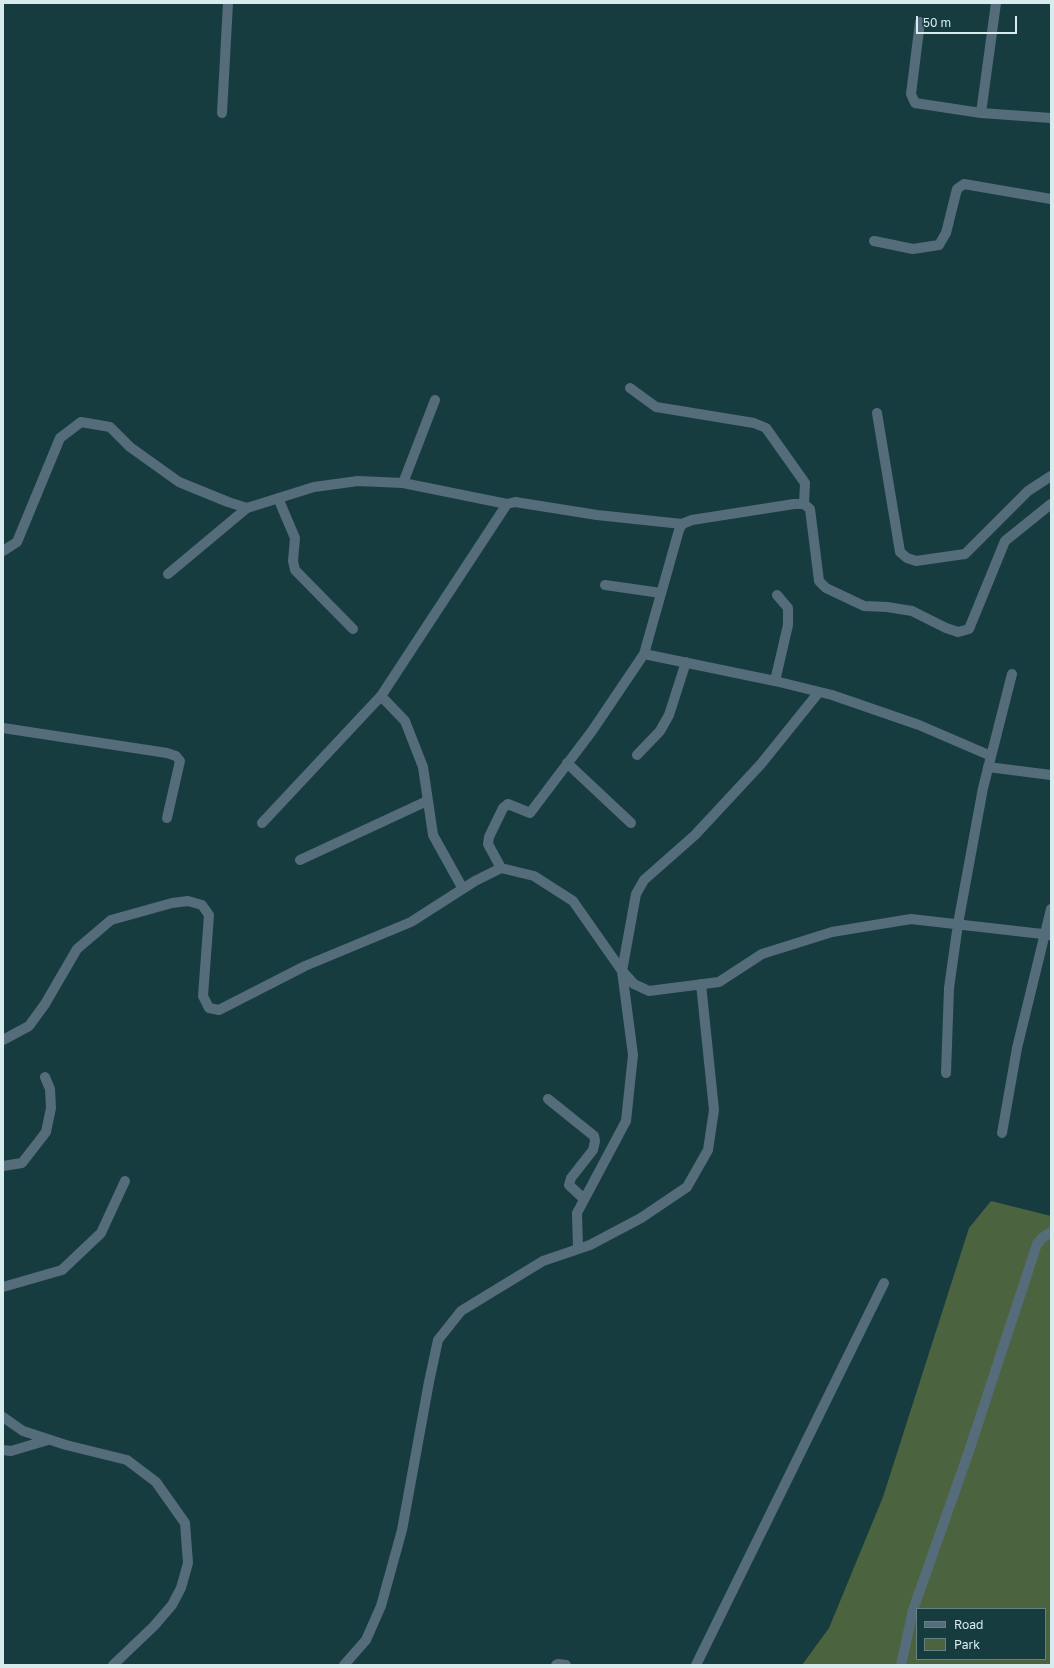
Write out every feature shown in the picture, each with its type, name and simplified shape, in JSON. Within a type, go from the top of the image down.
[{"type":"street","points":[[222,113],[228,3]]},
{"type":"street","points":[[981,113],[996,3]]},
{"type":"street","points":[[920,22],[911,94],[915,103],[981,113],[1051,118]]},
{"type":"street","points":[[874,241],[913,250],[939,245],[946,233],[957,189],[964,184],[1051,199]]},
{"type":"street","points":[[630,388],[656,407],[754,422],[766,428],[805,483],[804,504]]},
{"type":"street","points":[[403,483],[435,400]]},
{"type":"street","points":[[877,413],[900,552],[907,558],[916,560],[965,554],[1028,491],[1051,476]]},
{"type":"street","points":[[3,551],[17,542],[60,438],[81,422],[110,427],[130,447],[179,482],[247,508]]},
{"type":"street","points":[[168,574],[247,508],[314,487],[358,481],[403,483],[507,504],[515,502],[597,515],[682,524],[708,518],[794,504],[804,504],[810,509],[819,581],[826,588],[864,606],[887,607],[912,611],[946,628],[958,632],[969,629],[1005,541],[1051,504]]},
{"type":"street","points":[[278,498],[295,538],[293,560],[295,570],[353,629]]},
{"type":"street","points":[[262,823],[381,696],[507,504]]},
{"type":"street","points":[[501,868],[488,844],[489,837],[503,808],[508,804],[530,813],[592,731],[644,654],[682,524]]},
{"type":"street","points":[[605,585],[661,593]]},
{"type":"street","points":[[775,681],[788,625],[788,608],[778,595]]},
{"type":"street","points":[[644,654],[775,681],[819,692],[919,725],[991,756]]},
{"type":"street","points":[[637,756],[660,731],[669,715],[686,662]]},
{"type":"street","points":[[946,1073],[950,988],[958,924],[988,767],[1012,674]]},
{"type":"street","points":[[578,1250],[577,1213],[626,1121],[633,1055],[622,971],[636,894],[644,880],[694,834],[756,769],[819,692]]},
{"type":"street","points":[[381,696],[405,722],[424,767],[427,801],[433,835],[463,889]]},
{"type":"street","points":[[3,728],[167,753],[176,756],[180,761],[168,818]]},
{"type":"street","points":[[567,763],[631,823]]},
{"type":"street","points":[[988,767],[1051,775]]},
{"type":"street","points":[[300,860],[427,801]]},
{"type":"street","points":[[3,1040],[29,1026],[45,1004],[77,949],[110,920],[172,903],[188,901],[202,905],[208,915],[204,996],[209,1008],[219,1010],[305,966],[411,922],[463,889],[501,868],[534,876],[573,901],[622,971],[634,984],[649,991],[719,982],[762,954],[832,932],[911,920],[1048,935]]},
{"type":"street","points":[[1002,1133],[1017,1048],[1048,935],[1051,909]]},
{"type":"street","points":[[344,1665],[366,1640],[381,1606],[402,1530],[438,1340],[461,1311],[543,1261],[590,1245],[641,1218],[688,1187],[708,1150],[714,1110],[701,984]]},
{"type":"street","points":[[3,1166],[22,1163],[46,1132],[51,1108],[50,1089],[45,1077]]},
{"type":"street","points":[[548,1099],[594,1136],[595,1141],[593,1150],[571,1178],[569,1185],[584,1199]]},
{"type":"street","points":[[3,1287],[62,1270],[101,1233],[125,1181]]},
{"type":"street","points":[[901,1665],[913,1610],[968,1454],[1037,1244],[1042,1238],[1051,1232]]},
{"type":"street","points":[[696,1665],[884,1283]]},
{"type":"street","points":[[3,1417],[23,1432],[48,1440],[127,1460],[156,1482],[173,1503],[185,1523],[188,1563],[181,1588],[172,1606],[154,1626],[113,1665]]},
{"type":"street","points":[[3,1450],[11,1451],[48,1440]]},
{"type":"street","points":[[556,1665],[566,1665]]},
{"type":"green space","points":[[991,1201],[1051,1216],[1051,1665],[802,1665],[829,1628],[883,1497],[969,1228]]}]
